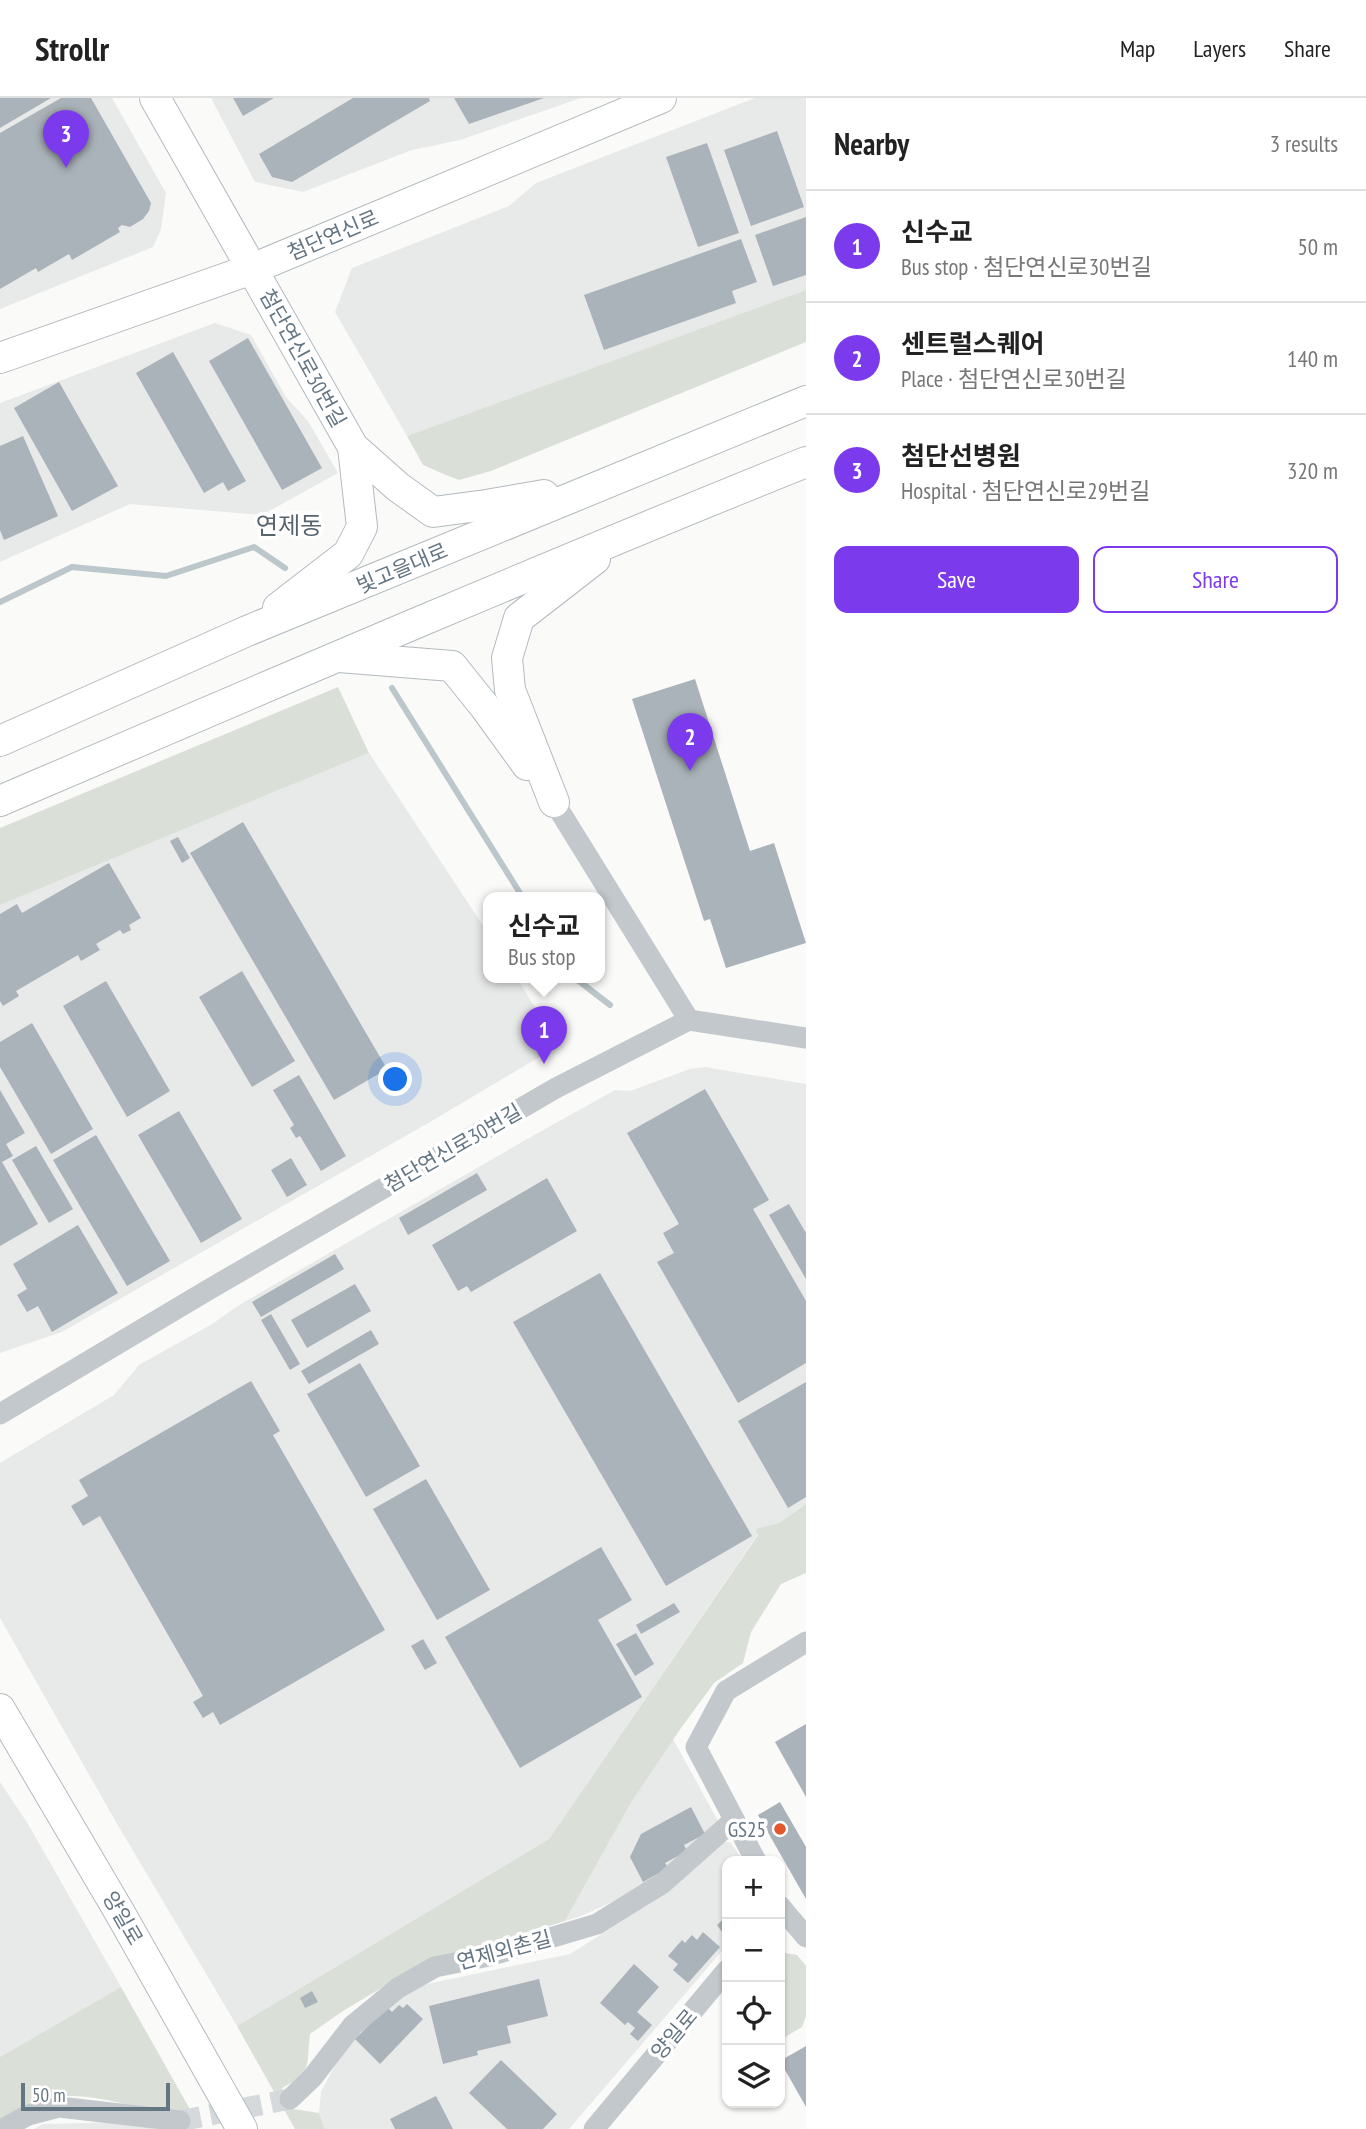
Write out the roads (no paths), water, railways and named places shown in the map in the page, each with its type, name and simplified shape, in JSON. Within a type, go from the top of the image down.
[{"type":"street","name":"첨단연신로30번길","points":[[155,98],[353,447]]},
{"type":"street","name":"첨단연신로","points":[[0,358],[253,269],[661,98]]},
{"type":"street","name":"빛고을대로","points":[[0,741],[247,631],[806,401]]},
{"type":"street","points":[[353,447],[398,487],[433,512],[603,483]]},
{"type":"street","points":[[247,631],[348,554],[362,527],[353,447]]},
{"type":"street","points":[[0,801],[336,656],[806,462]]},
{"type":"street","points":[[554,802],[510,690],[508,658],[519,618],[627,534]]},
{"type":"street","points":[[336,656],[452,666],[554,802],[689,1020],[806,1038]]},
{"type":"street","name":"첨단연신로30번길","points":[[0,1414],[544,1095],[689,1020]]},
{"type":"street","points":[[753,1856],[696,1747],[726,1691],[806,1642]]},
{"type":"street","name":"양일로","points":[[0,1709],[120,1913],[242,2129]]},
{"type":"street","name":"연제외촌길","points":[[290,2099],[312,2078],[353,2025],[398,1987],[435,1967],[489,1956],[597,1924],[663,1883],[734,1820]]},
{"type":"street","points":[[785,1913],[806,1937]]},
{"type":"street","name":"양일로","points":[[594,2129],[722,1976]]},
{"type":"street","points":[[3,2129],[28,2115],[59,2107],[180,2121]]},
{"type":"waterway","points":[[0,602],[72,567],[166,576],[254,547],[285,568]]},
{"type":"waterway","points":[[392,688],[519,892]]},
{"type":"waterway","points":[[581,983],[610,1005]]},
{"type":"tunnel","points":[[180,2121],[290,2099]]},
{"type":"place","name":"첨단선병원","points":[[66,168]]},
{"type":"place","name":"센트럴스퀘어","points":[[690,771]]},
{"type":"place","name":"신수교","points":[[544,1064]]},
{"type":"place","name":"GS25","points":[[780,1829]]},
{"type":"district","name":"연제동","points":[[289,525]]}]
